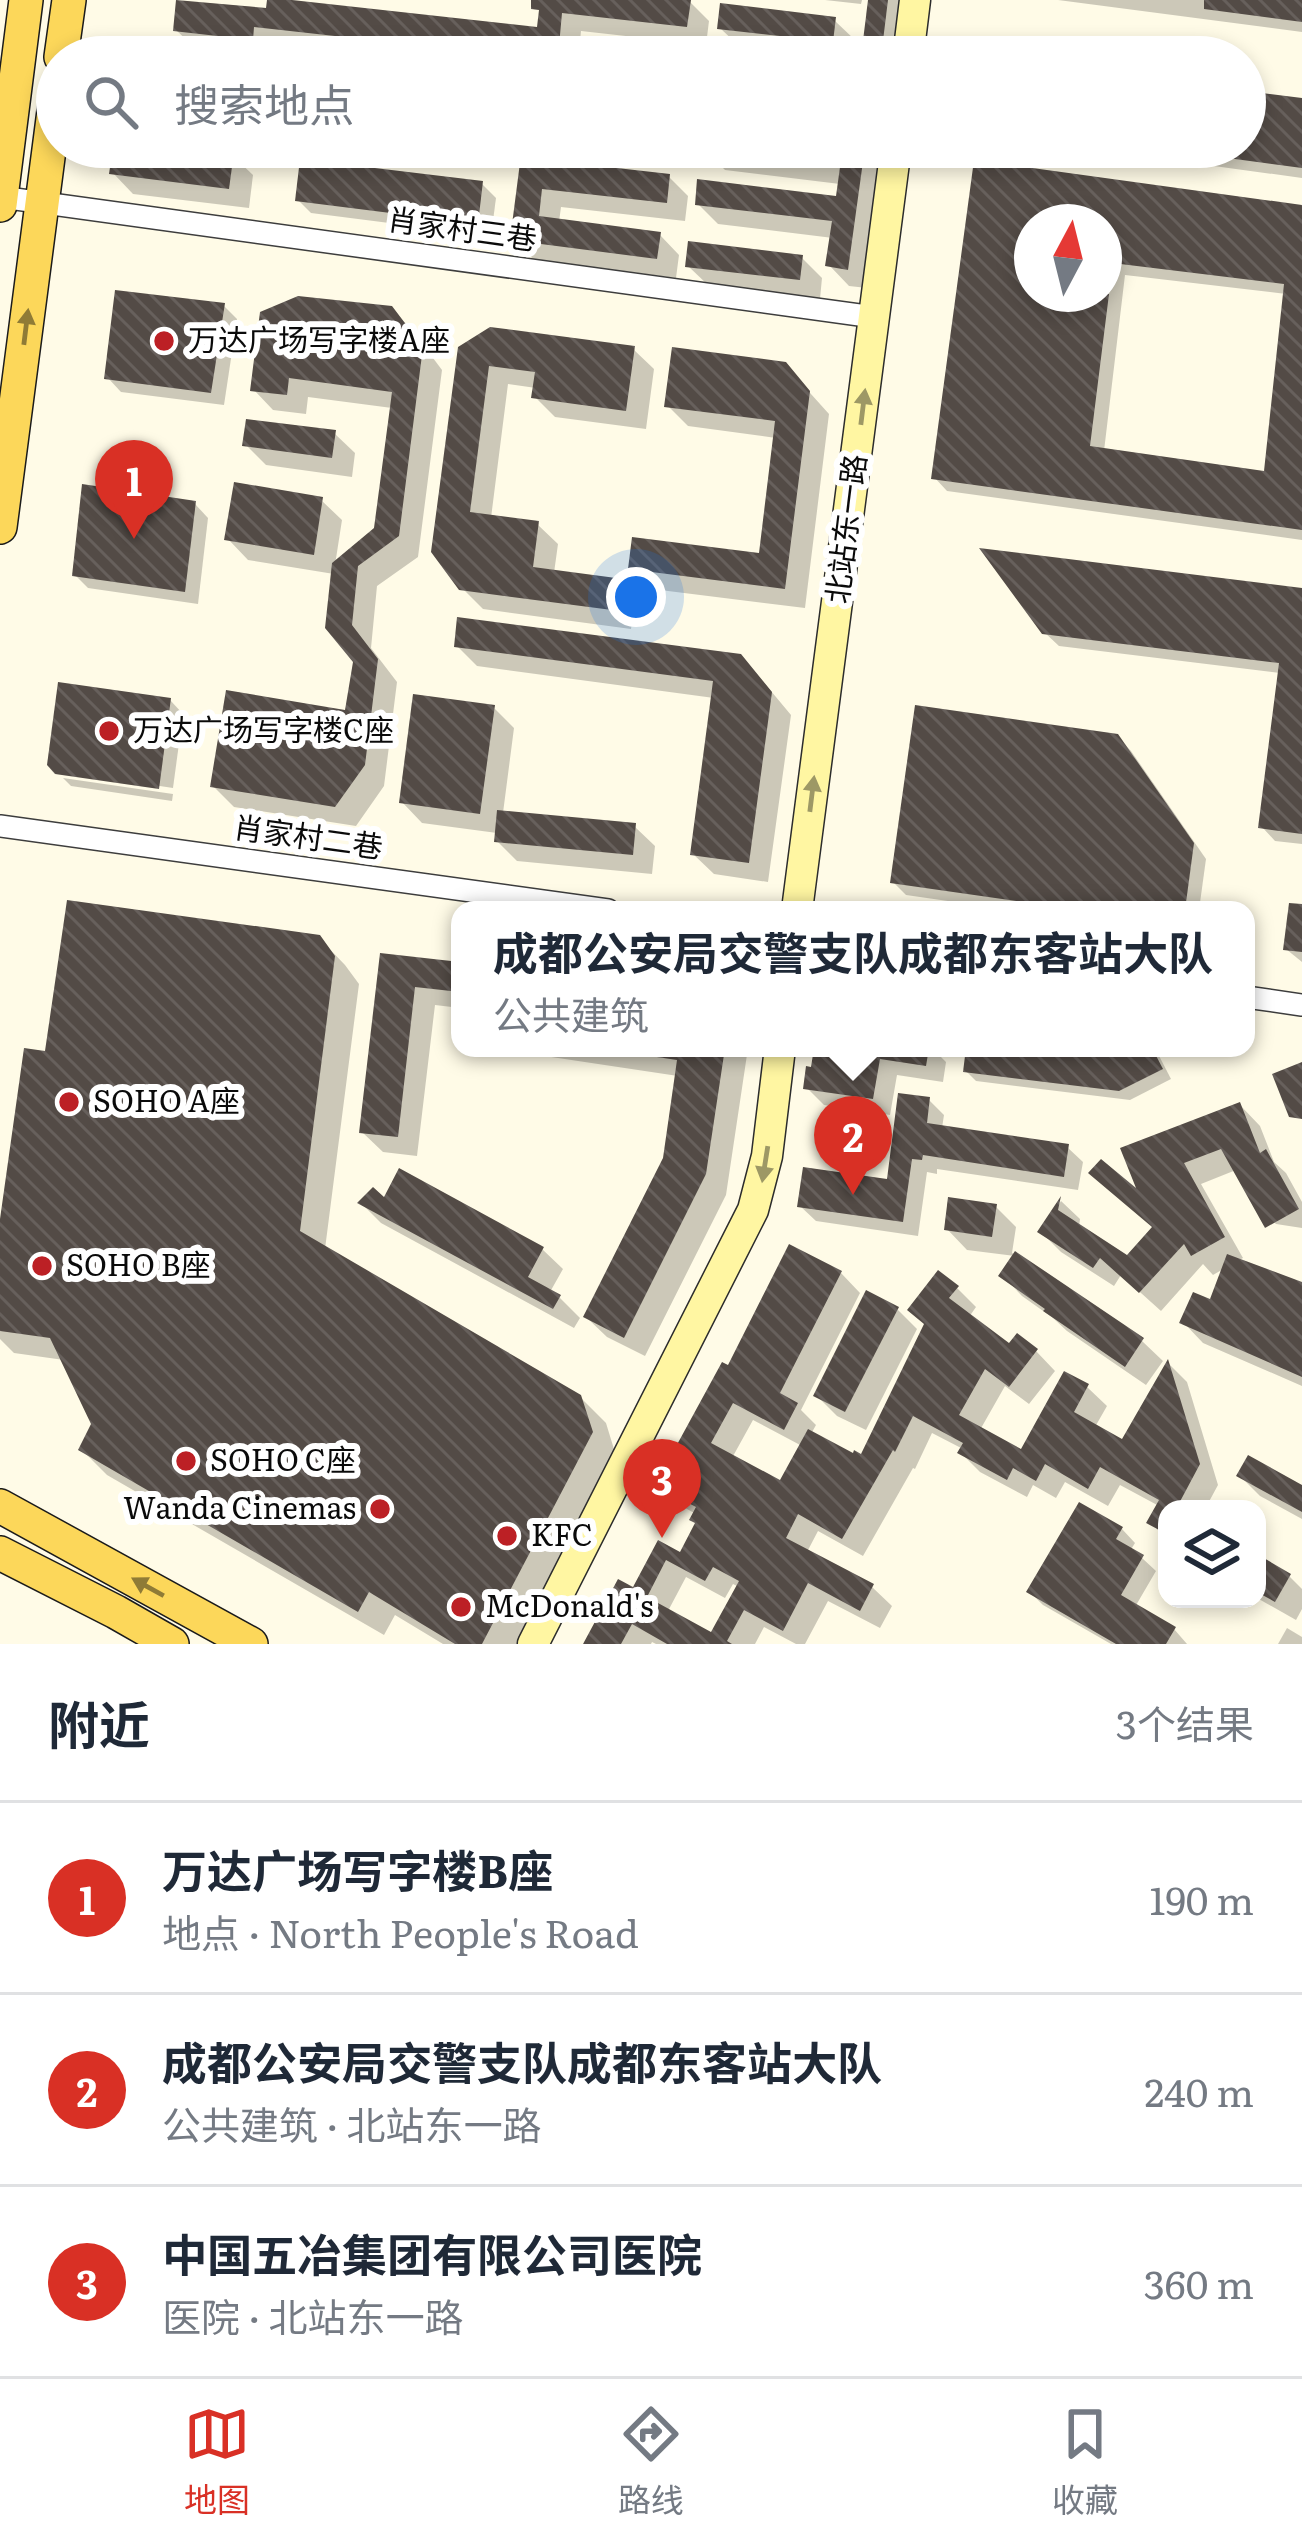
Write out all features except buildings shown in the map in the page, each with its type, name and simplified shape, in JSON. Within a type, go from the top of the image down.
[{"type":"main road","points":[[0,200],[26,0]]},
{"type":"main road","points":[[64,36],[69,0]]},
{"type":"main road","points":[[0,526],[46,168]]},
{"type":"main road","points":[[0,1505],[251,1644]]},
{"type":"main road","points":[[0,1553],[172,1644]]},
{"type":"street","points":[[911,36],[915,0]]},
{"type":"street","name":"北站东一路","points":[[797,901],[893,168]]},
{"type":"street","name":"肖家村三巷","points":[[0,200],[874,317]]},
{"type":"street","name":"肖家村二巷","points":[[0,826],[543,901]]},
{"type":"street","points":[[1255,998],[1302,1005]]},
{"type":"street","points":[[533,1644],[753,1210],[767,1156],[779,1057]]},
{"type":"place","name":"万达广场写字楼A座","points":[[164,341]]},
{"type":"place","name":"万达广场写字楼B座","points":[[134,539]]},
{"type":"place","name":"万达广场写字楼C座","points":[[109,731]]},
{"type":"place","name":"SOHO A座","points":[[69,1102]]},
{"type":"place","name":"成都公安局交警支队成都东客站大队","points":[[853,1195]]},
{"type":"place","name":"SOHO B座","points":[[42,1266]]},
{"type":"place","name":"SOHO C座","points":[[186,1461]]},
{"type":"place","name":"Wanda Cinemas","points":[[380,1509]]},
{"type":"place","name":"KFC","points":[[507,1536]]},
{"type":"place","name":"中国五冶集团有限公司医院","points":[[662,1538]]},
{"type":"place","name":"McDonald's","points":[[461,1607]]}]
